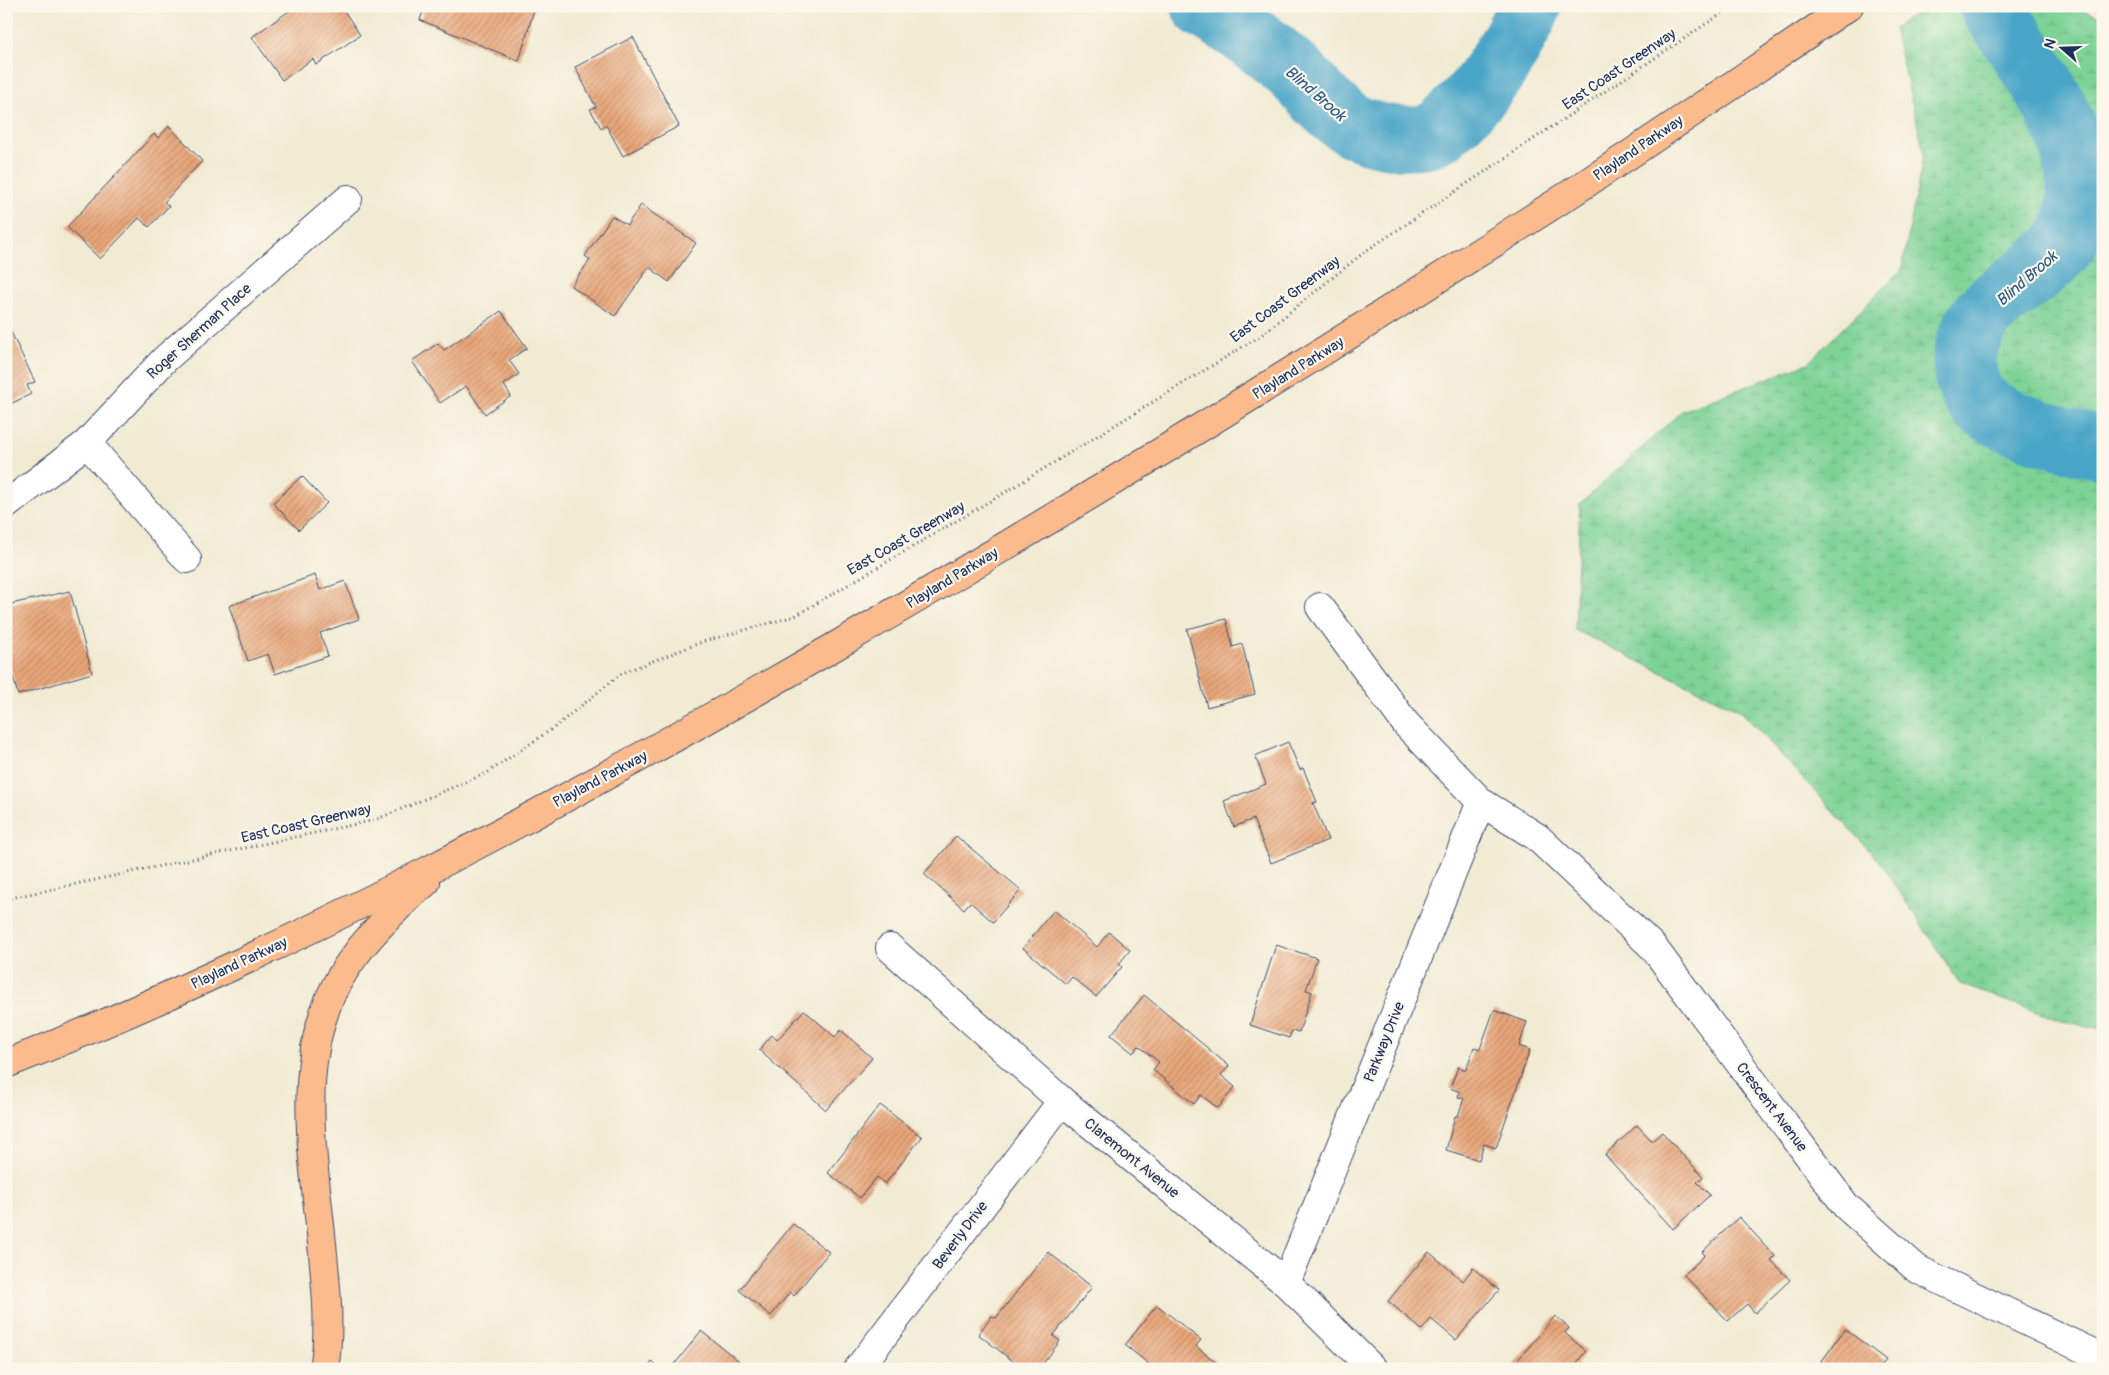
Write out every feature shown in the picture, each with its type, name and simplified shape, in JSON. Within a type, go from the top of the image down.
[{"type":"main road","name":"Playland Parkway","points":[[6,1064],[96,1029],[330,920],[457,856],[683,734],[993,554],[1224,414],[1560,200],[1849,6]]},
{"type":"main road","points":[[324,1369],[327,1326],[326,1284],[310,1129],[311,1084],[315,1045],[330,999],[346,969],[372,933],[410,896],[457,856]]},
{"type":"street","name":"Roger Sherman Place","points":[[6,505],[87,443],[165,359],[348,199]]},
{"type":"street","points":[[87,443],[187,560]]},
{"type":"street","name":"Crescent Avenue","points":[[1320,607],[1406,724],[1481,802],[1537,837],[1653,947],[1846,1206],[1917,1270],[2103,1358]]},
{"type":"street","name":"Parkway Drive","points":[[1286,1283],[1481,802]]},
{"type":"street","name":"Claremont Avenue","points":[[890,948],[1062,1101],[1286,1283],[1372,1369]]},
{"type":"street","name":"Beverly Drive","points":[[858,1369],[1062,1101]]},
{"type":"path","name":"East Coast Greenway","points":[[6,899],[375,820],[487,773],[555,727],[622,673],[702,642],[795,616],[1009,490],[1259,337],[1363,254],[1733,6]]},
{"type":"green space","points":[[1926,6],[2066,6],[2103,17],[2103,1029],[2062,1021],[1960,984],[1881,863],[1741,711],[1575,630],[1580,504],[1682,411],[1808,363],[1902,269],[1924,152],[1894,28]]},
{"type":"building","points":[[296,6],[341,6],[360,35],[316,65],[313,59],[282,80],[252,37]]},
{"type":"building","points":[[425,6],[535,6],[519,61],[420,20]]},
{"type":"building","points":[[633,37],[679,126],[623,156],[606,125],[601,128],[590,109],[596,107],[575,67]]},
{"type":"building","points":[[6,104],[13,110],[6,117]]},
{"type":"building","points":[[169,126],[202,161],[164,202],[169,206],[149,227],[139,218],[100,259],[67,227],[154,134],[158,138]]},
{"type":"building","points":[[641,205],[696,243],[669,282],[649,267],[615,316],[571,286],[590,260],[585,256],[612,216],[627,225]]},
{"type":"building","points":[[501,311],[527,348],[509,360],[519,374],[504,385],[511,396],[485,414],[466,386],[440,403],[412,361],[438,343],[444,350]]},
{"type":"building","points":[[9,328],[35,382],[27,385],[31,394],[6,406],[6,329]]},
{"type":"building","points":[[302,476],[327,503],[299,530],[273,503]]},
{"type":"building","points":[[315,575],[320,590],[345,581],[359,619],[320,633],[328,656],[275,674],[268,654],[248,661],[229,606]]},
{"type":"building","points":[[70,591],[92,673],[18,695],[11,670],[6,672],[6,605]]},
{"type":"building","points":[[1226,619],[1233,647],[1242,644],[1255,694],[1207,707],[1187,629]]},
{"type":"building","points":[[1288,742],[1300,770],[1303,768],[1317,802],[1313,803],[1328,840],[1271,863],[1253,819],[1234,827],[1224,801],[1266,784],[1255,756]]},
{"type":"building","points":[[956,836],[1021,890],[993,922],[970,902],[964,909],[924,874]]},
{"type":"building","points":[[1054,910],[1097,947],[1109,932],[1130,950],[1119,964],[1122,967],[1096,997],[1072,977],[1066,984],[1023,948]]},
{"type":"building","points":[[1276,945],[1317,958],[1306,990],[1312,992],[1299,1032],[1292,1030],[1289,1038],[1250,1025]]},
{"type":"building","points":[[1144,995],[1229,1066],[1221,1075],[1235,1087],[1218,1108],[1201,1095],[1194,1104],[1153,1070],[1159,1062],[1139,1046],[1133,1053],[1111,1035]]},
{"type":"building","points":[[804,1010],[835,1037],[841,1030],[872,1058],[826,1110],[759,1050],[772,1035],[777,1040]]},
{"type":"building","points":[[1494,1010],[1527,1022],[1519,1046],[1530,1050],[1496,1148],[1484,1144],[1479,1160],[1446,1150],[1455,1116],[1458,1116],[1464,1098],[1458,1097],[1460,1092],[1450,1088],[1458,1067],[1466,1070],[1474,1047],[1480,1049]]},
{"type":"building","points":[[880,1105],[922,1137],[885,1184],[877,1177],[860,1198],[828,1173]]},
{"type":"building","points":[[1637,1125],[1652,1141],[1662,1132],[1703,1177],[1697,1182],[1710,1195],[1673,1229],[1605,1155]]},
{"type":"building","points":[[1739,1217],[1775,1256],[1771,1260],[1790,1280],[1755,1313],[1747,1304],[1728,1321],[1684,1275],[1705,1255],[1702,1252]]},
{"type":"building","points":[[793,1224],[829,1252],[794,1296],[790,1292],[771,1316],[739,1290]]},
{"type":"building","points":[[1048,1252],[1092,1287],[1053,1336],[1060,1341],[1039,1369],[1023,1369],[978,1334],[992,1316],[996,1318]]},
{"type":"building","points":[[1429,1252],[1463,1281],[1473,1268],[1499,1290],[1456,1340],[1431,1319],[1422,1330],[1388,1301]]},
{"type":"building","points":[[1157,1305],[1201,1340],[1196,1346],[1220,1366],[1218,1369],[1155,1369],[1125,1345]]},
{"type":"building","points":[[1555,1316],[1569,1328],[1565,1333],[1586,1351],[1576,1364],[1582,1369],[1514,1369],[1512,1367]]},
{"type":"building","points":[[1845,1329],[1886,1360],[1879,1369],[1816,1369]]},
{"type":"building","points":[[701,1331],[739,1361],[733,1369],[671,1369]]},
{"type":"building","points":[[652,1362],[660,1369],[647,1369]]},
{"type":"waterway","name":"Blind Brook","points":[[1203,6],[1271,52],[1344,120],[1354,126],[1377,134],[1404,138],[1428,135],[1439,131],[1463,109],[1486,83],[1506,53],[1530,6]]},
{"type":"waterway","name":"Blind Brook","points":[[1991,6],[2040,79],[2067,133],[2075,161],[2079,189],[2076,217],[2070,234],[2061,248],[2036,272],[1994,304],[1976,325],[1969,339],[1965,354],[1966,378],[1977,400],[2000,416],[2036,430],[2103,448]]}]
